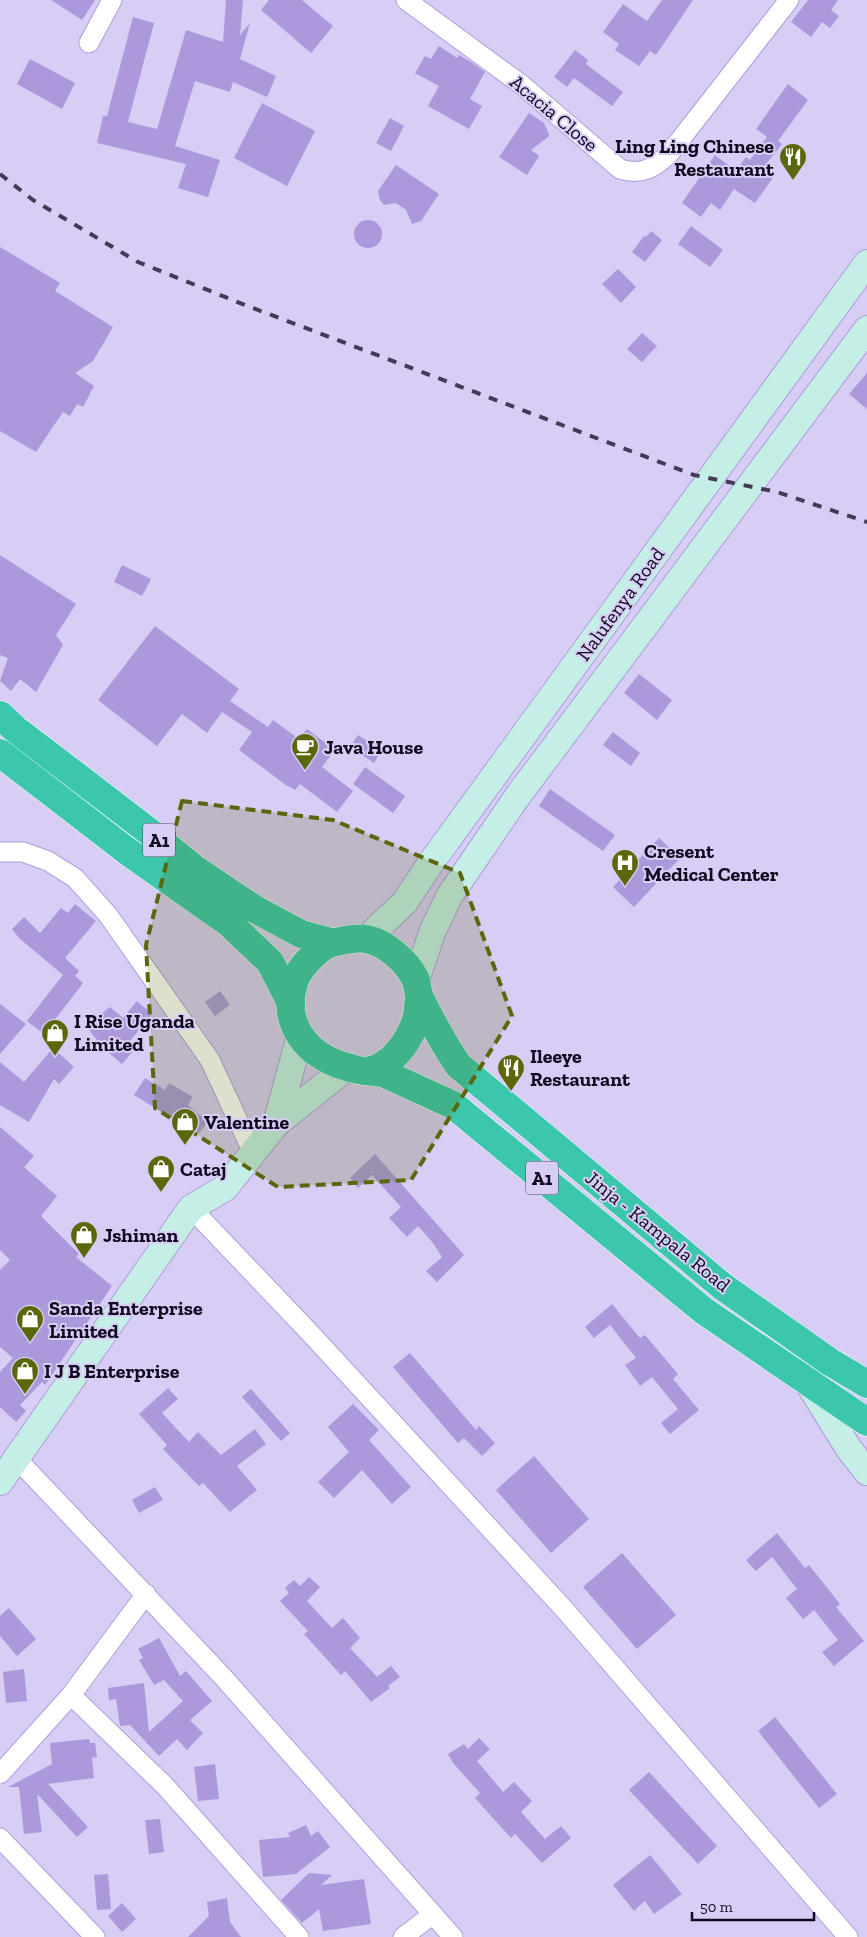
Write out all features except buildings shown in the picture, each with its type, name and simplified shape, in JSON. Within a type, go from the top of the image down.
[{"type":"highway","name":"A1","points":[[0,715],[14,729],[152,833],[196,870],[253,908],[301,934],[332,942],[366,939],[389,949],[401,960],[418,988]]},
{"type":"highway","name":"A1","points":[[0,753],[127,851],[229,923],[270,962],[290,1004],[293,1021],[300,1036],[313,1051],[329,1062],[357,1069]]},
{"type":"highway","name":"A1","points":[[290,1004],[294,982],[304,964],[332,942]]},
{"type":"highway","name":"Jinja - Kampala Road","points":[[418,988],[439,1036],[458,1065],[722,1286],[830,1362],[867,1384]]},
{"type":"highway","points":[[357,1069],[388,1062],[410,1036],[416,1021],[418,988]]},
{"type":"highway","name":"Jinja - Kampala Road","points":[[357,1069],[383,1074],[453,1105],[704,1311],[867,1422]]},
{"type":"street","points":[[89,43],[112,0]]},
{"type":"street","name":"Acacia Close","points":[[406,0],[522,85],[620,169],[630,172],[644,171],[656,166],[669,154],[789,0]]},
{"type":"street","name":"Nalufenya Road","points":[[366,939],[405,902],[867,263]]},
{"type":"street","name":"Nalufenya Road","points":[[418,988],[433,930],[450,895],[517,797],[867,329]]},
{"type":"street","points":[[0,852],[23,852],[48,861],[75,878],[108,915],[210,1060],[253,1153]]},
{"type":"street","points":[[276,1124],[300,1036]]},
{"type":"street","points":[[0,1482],[191,1208],[225,1188],[276,1124],[357,1069]]},
{"type":"street","points":[[191,1208],[311,1334],[564,1609],[848,1937]]},
{"type":"street","points":[[808,1383],[849,1449],[867,1472]]},
{"type":"street","points":[[17,1459],[223,1677],[453,1937]]},
{"type":"street","points":[[0,1774],[72,1695],[146,1594]]},
{"type":"street","points":[[72,1695],[166,1787],[299,1937]]},
{"type":"street","points":[[0,1838],[95,1937]]},
{"type":"street","points":[[403,1937],[432,1915]]},
{"type":"highlighted area","points":[[182,801],[333,820],[460,873],[512,1016],[411,1180],[278,1187],[155,1108],[146,945]]},
{"type":"railway","points":[[0,174],[33,200],[138,262],[245,305],[694,475],[777,492],[867,522]]},
{"type":"place","name":"Ling Ling Chinese Restaurant","points":[[793,181]]},
{"type":"place","name":"Java House","points":[[305,771]]},
{"type":"place","name":"Cresent Medical Center","points":[[625,887]]},
{"type":"place","name":"I Rise Uganda Limited","points":[[55,1057]]},
{"type":"place","name":"Ileeye Restaurant","points":[[511,1092]]},
{"type":"place","name":"Valentine","points":[[185,1146]]},
{"type":"place","name":"Cataj","points":[[161,1193]]},
{"type":"place","name":"Jshiman","points":[[84,1259]]},
{"type":"place","name":"Sanda Enterprise Limited","points":[[30,1343]]},
{"type":"place","name":"I J B Enterprise","points":[[25,1395]]}]
